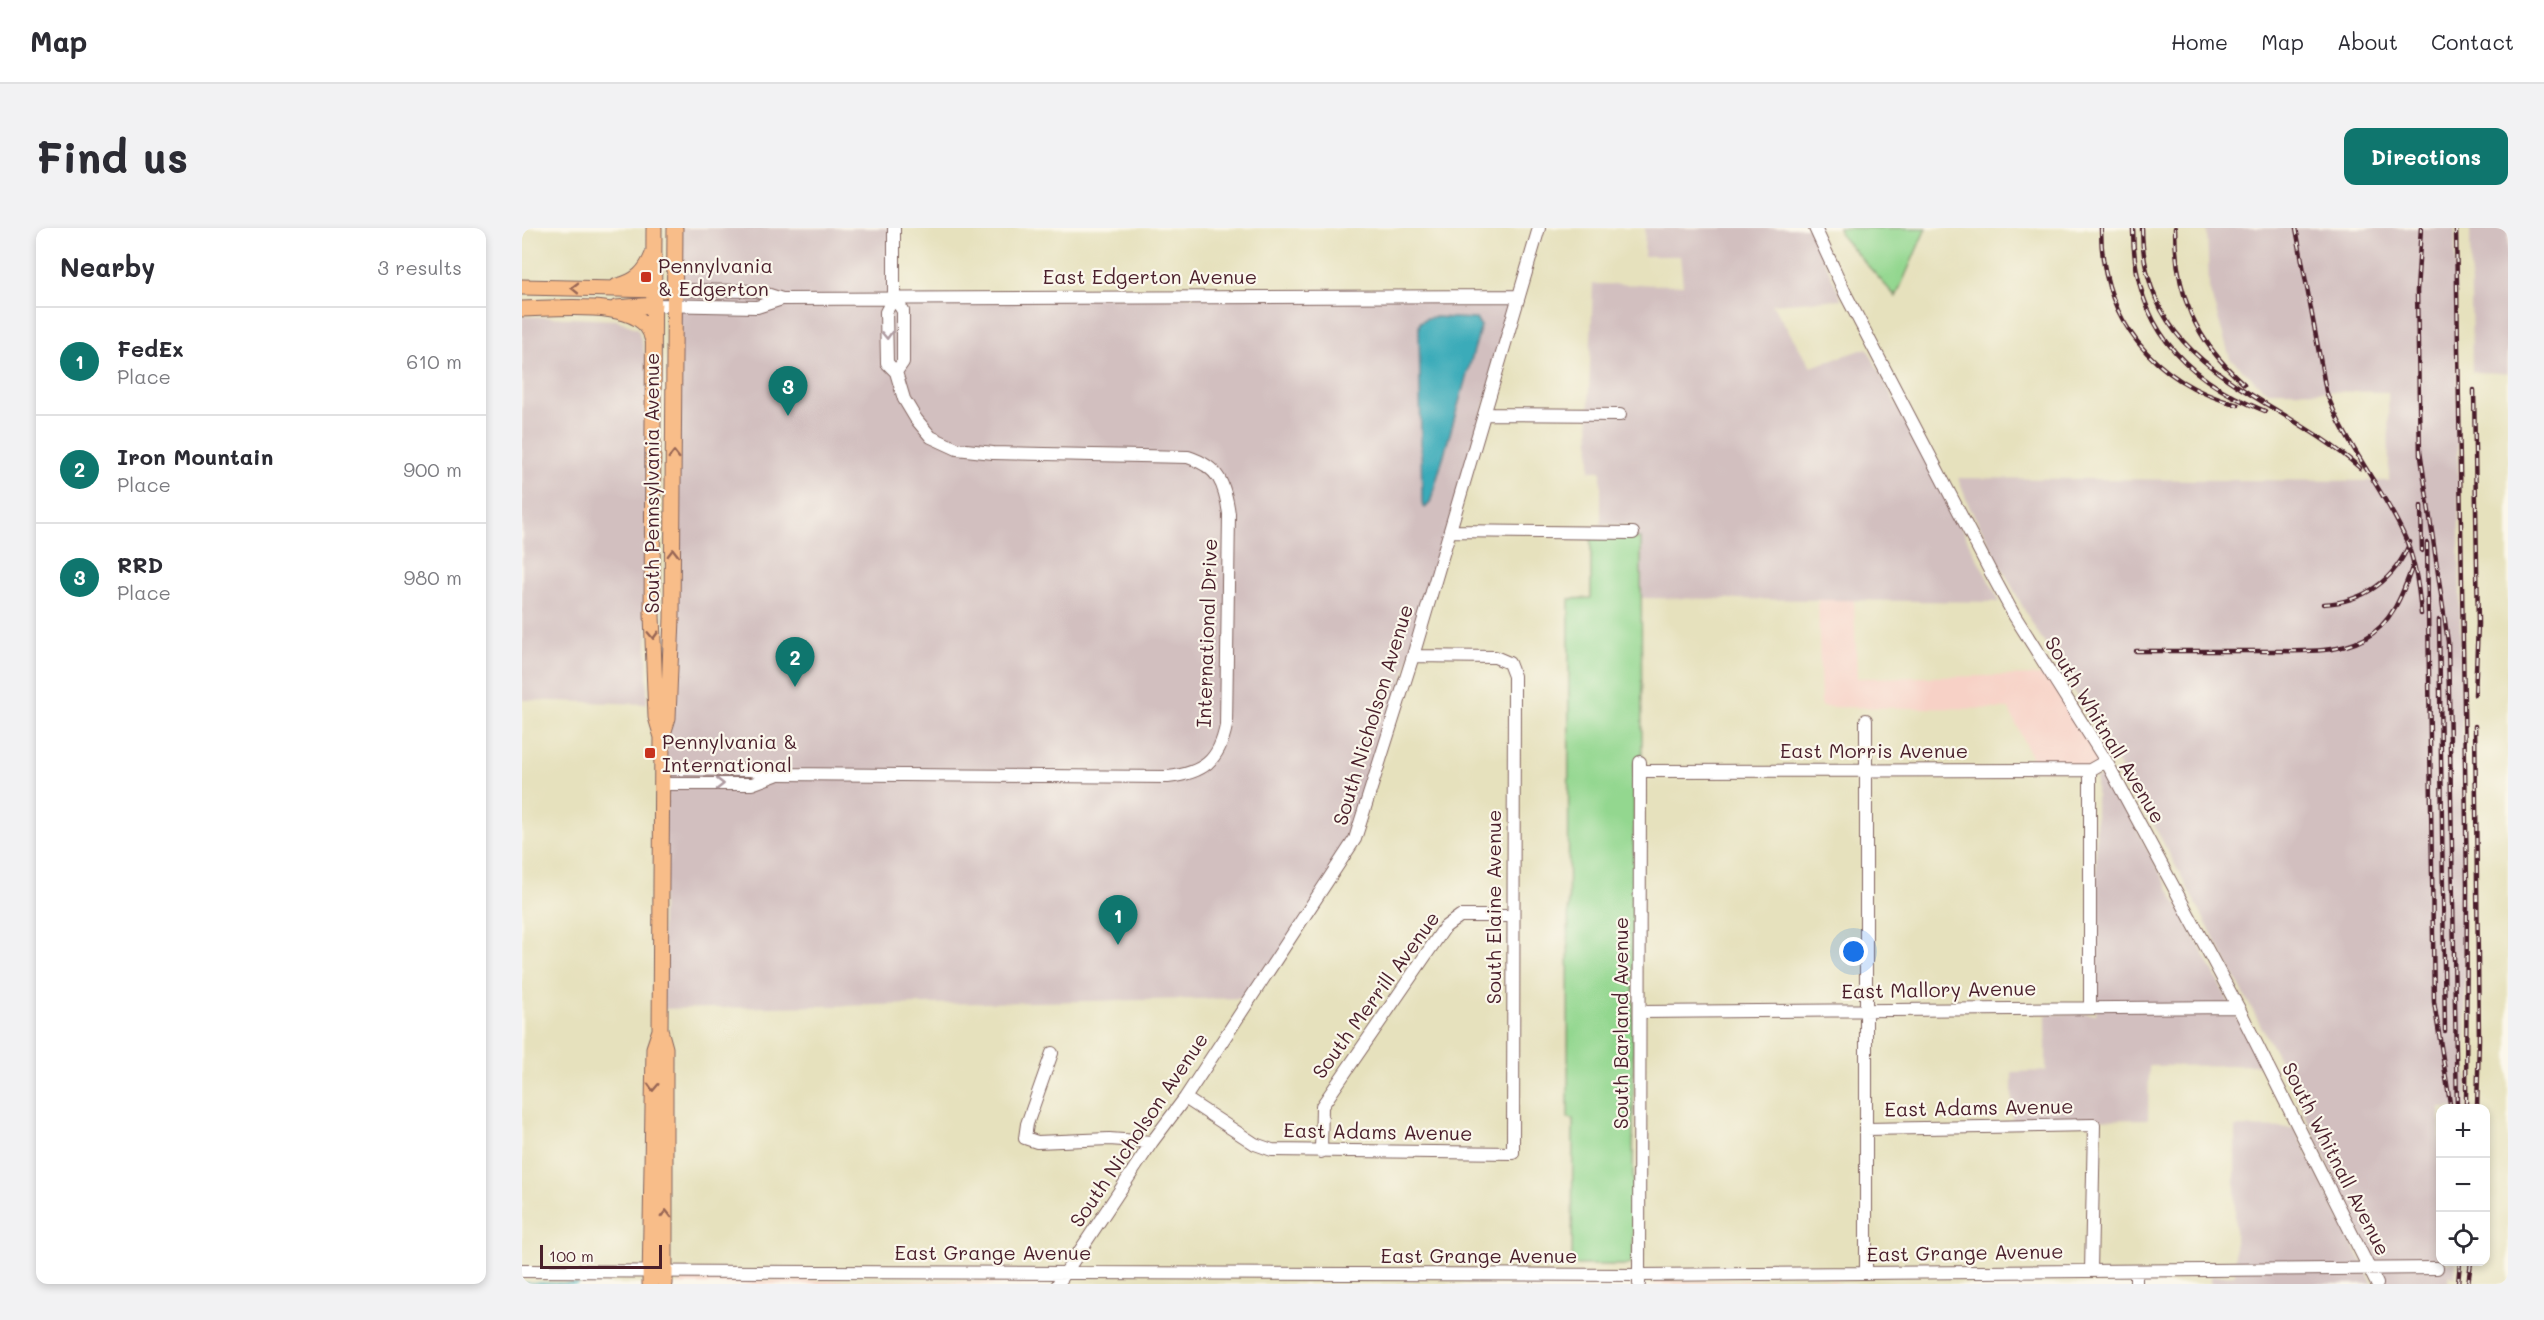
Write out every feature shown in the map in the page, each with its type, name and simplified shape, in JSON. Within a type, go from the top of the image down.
[{"type":"main road","name":"South Pennsylvania Avenue","points":[[654,228],[652,630],[656,717],[662,736],[660,1030],[654,1048],[658,1278]]},
{"type":"main road","name":"South Pennsylvania Avenue","points":[[662,736],[668,718],[672,618],[675,228]]},
{"type":"main road","points":[[604,289],[627,284],[640,276],[648,267],[654,251]]},
{"type":"main road","points":[[522,287],[604,289],[654,298],[675,298]]},
{"type":"main road","points":[[522,309],[610,309],[654,298]]},
{"type":"main road","points":[[610,309],[645,321],[651,331],[654,345]]},
{"type":"street","name":"International Drive","points":[[662,776],[750,770],[780,774],[1168,777],[1191,773],[1203,767],[1217,752],[1224,737],[1229,514],[1222,483],[1211,467],[1199,461],[1177,456],[993,453],[957,449],[927,433],[904,399],[896,372],[887,363],[886,312],[894,297],[894,228]]},
{"type":"street","name":"South Nicholson Avenue","points":[[1058,1284],[1152,1142],[1185,1098],[1355,838],[1413,656],[1539,228]]},
{"type":"street","name":"South Whitnall Avenue","points":[[1815,228],[1851,304],[1994,579],[2014,615],[2106,761],[2238,1007],[2377,1284]]},
{"type":"street","name":"East Edgerton Avenue","points":[[675,298],[757,291],[782,298],[1518,296]]},
{"type":"street","points":[[1485,414],[1620,415]]},
{"type":"street","points":[[1450,531],[1633,533]]},
{"type":"street","name":"South Elaine Avenue","points":[[1413,656],[1495,657],[1509,663],[1514,676],[1513,1153]]},
{"type":"street","points":[[1866,720],[1866,1274]]},
{"type":"street","name":"East Morris Avenue","points":[[1640,767],[1866,771],[2090,770],[2106,761]]},
{"type":"street","name":"South Barland Avenue","points":[[1639,1280],[1640,767]]},
{"type":"street","points":[[2090,770],[2090,1008]]},
{"type":"street","name":"South Merrill Avenue","points":[[1321,1152],[1322,1106],[1445,927],[1460,916],[1513,916]]},
{"type":"street","name":"East Mallory Avenue","points":[[1641,1012],[2238,1007]]},
{"type":"street","points":[[1052,1053],[1025,1138],[1036,1142],[1108,1139],[1152,1142]]},
{"type":"street","name":"East Adams Avenue","points":[[1185,1098],[1255,1144],[1272,1150],[1513,1153]]},
{"type":"street","name":"East Adams Avenue","points":[[1866,1129],[2094,1125],[2091,1271]]},
{"type":"street","name":"East Grange Avenue","points":[[522,1271],[658,1278],[1066,1273],[1150,1279],[1639,1280],[1845,1279],[1866,1274],[1990,1278],[2091,1271],[2437,1268]]},
{"type":"street","points":[[2136,1271],[2136,1284]]},
{"type":"shaded area","points":[[675,228],[894,228],[894,296],[1518,296],[1355,839],[1251,998],[660,1009]]},
{"type":"shaded area","points":[[1645,228],[1809,228],[1842,299],[1772,304],[1811,367],[1867,348],[2000,602],[1641,598],[1641,538],[1633,537],[1633,525],[1601,525],[1601,471],[1590,471],[1589,391],[1593,284],[1683,285],[1680,256],[1644,256]]},
{"type":"shaded area","points":[[2207,228],[2455,228],[2467,1104],[2436,1104],[2436,1266],[2456,1266],[2455,1278],[2449,1275],[2448,1284],[2384,1284],[2278,1058],[2149,816],[2026,613],[1969,506],[1958,478],[2389,481],[2388,392],[2266,391],[2230,358],[2209,288]]},
{"type":"shaded area","points":[[2470,228],[2508,228],[2508,373],[2472,372]]},
{"type":"shaded area","points":[[522,316],[617,320],[638,329],[648,364],[647,704],[522,700]]},
{"type":"shaded area","points":[[1818,599],[1854,600],[1857,678],[2051,675],[2106,761],[2090,770],[2037,770],[2009,709],[1821,707]]},
{"type":"shaded area","points":[[2104,776],[2111,781],[2263,1065],[2149,1066],[2148,1119],[2012,1121],[2012,1072],[2046,1071],[2046,1014],[2096,1014],[2096,778]]},
{"type":"shaded area","points":[[2235,1127],[2295,1128],[2373,1284],[2210,1284],[2210,1276],[2235,1275]]},
{"type":"shaded area","points":[[685,1280],[1034,1282],[1038,1284],[677,1284]]},
{"type":"shaded area","points":[[1659,1281],[1834,1281],[1839,1284],[1651,1284]]},
{"type":"green space","points":[[1839,228],[1926,228],[1896,297],[1841,236]]},
{"type":"green space","points":[[1591,537],[1641,538],[1642,762],[1634,763],[1633,1249],[1632,1263],[1624,1265],[1572,1265],[1573,1119],[1568,1118],[1569,599],[1591,598]]},
{"type":"water","points":[[1435,317],[1476,319],[1481,326],[1430,503],[1425,508],[1422,501],[1419,327],[1420,322]]},
{"type":"waterway","points":[[522,1283],[578,1284]]},
{"type":"railway","points":[[2101,228],[2103,261],[2110,290],[2137,342],[2157,363],[2180,380],[2207,394],[2238,405]]},
{"type":"railway","points":[[2133,228],[2135,261],[2142,291],[2152,318],[2167,342],[2185,363],[2208,381],[2265,411]]},
{"type":"railway","points":[[2142,228],[2148,276],[2164,315],[2188,347],[2218,373],[2325,441],[2360,468]]},
{"type":"railway","points":[[2175,228],[2179,274],[2191,314],[2213,351],[2244,384]]},
{"type":"railway","points":[[2296,228],[2326,391],[2342,428],[2394,515],[2411,552],[2421,614]]},
{"type":"railway","points":[[2420,456],[2417,291],[2421,228]]},
{"type":"railway","points":[[2456,228],[2467,884],[2466,1104]]},
{"type":"railway","points":[[2474,390],[2478,624],[2475,695]]},
{"type":"railway","points":[[2420,450],[2448,642],[2457,1104]]},
{"type":"railway","points":[[2421,506],[2422,551]]},
{"type":"railway","points":[[2323,604],[2352,599],[2365,594],[2387,578],[2404,555],[2410,542]]},
{"type":"railway","points":[[2427,543],[2434,1002],[2450,1103]]},
{"type":"railway","points":[[2136,651],[2311,651],[2352,644],[2374,633],[2389,616],[2400,597],[2413,565]]},
{"type":"railway","points":[[2439,620],[2445,1031]]},
{"type":"railway","points":[[2475,726],[2479,1039],[2477,1104]]},
{"type":"railway","points":[[2458,1284],[2460,1266]]},
{"type":"railway","points":[[2468,1284],[2470,1266]]},
{"type":"place","name":"Pennylvania & Edgerton","points":[[646,277]]},
{"type":"place","name":"RRD","points":[[788,416]]},
{"type":"place","name":"Iron Mountain","points":[[795,687]]},
{"type":"place","name":"Pennylvania & International","points":[[650,753]]},
{"type":"place","name":"FedEx","points":[[1118,945]]}]
